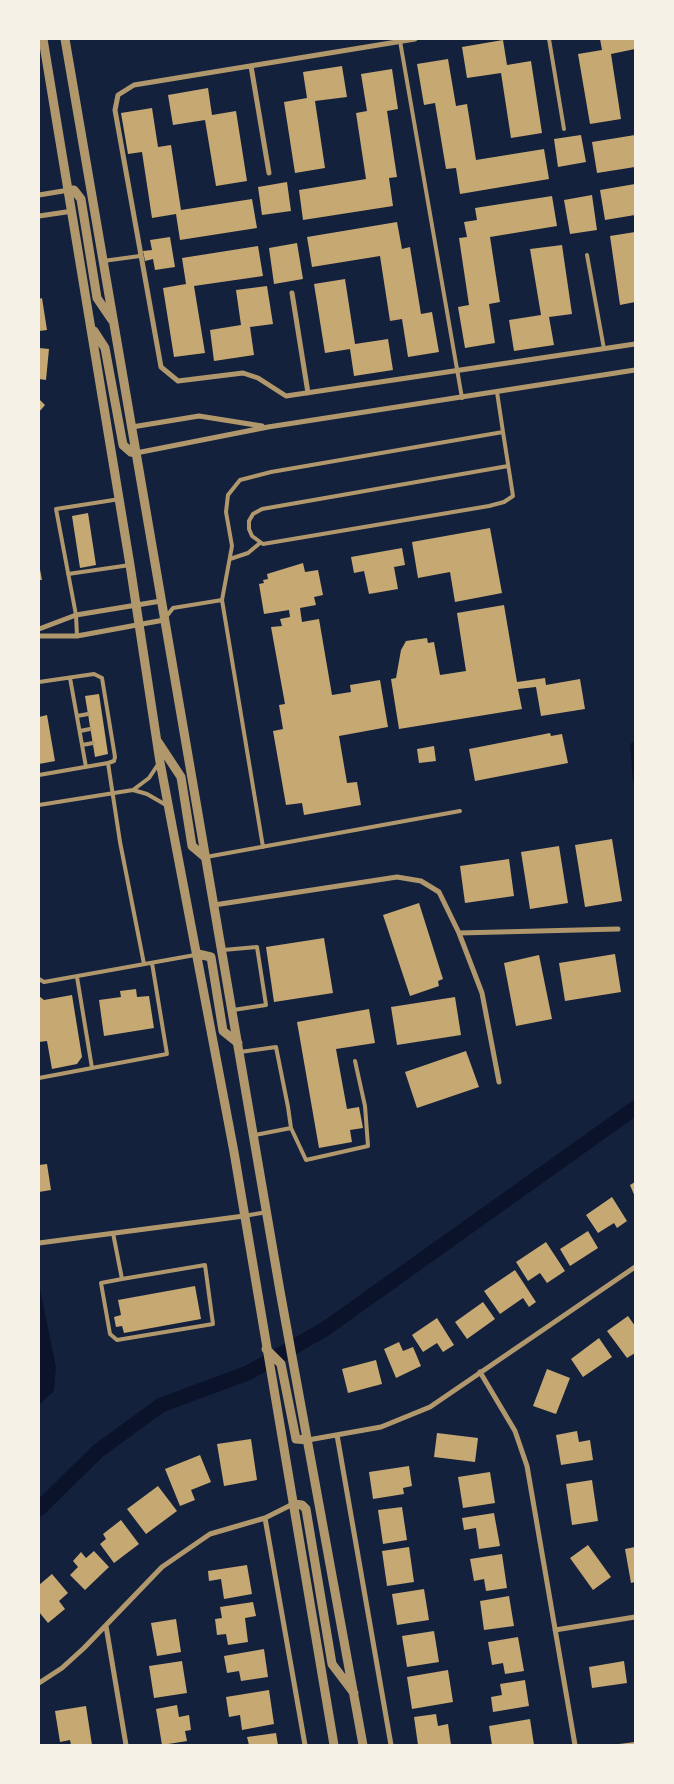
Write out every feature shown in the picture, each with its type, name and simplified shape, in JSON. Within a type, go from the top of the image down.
[{"type":"street","points":[[43,39],[70,190],[160,762],[198,954],[334,1745]]},
{"type":"street","points":[[65,39],[205,857],[268,1212],[283,1309],[363,1745]]},
{"type":"street","points":[[415,39],[134,85],[118,95],[115,110],[161,367],[178,381],[243,372],[258,378],[286,396],[635,344]]},
{"type":"street","points":[[251,66],[269,173]]},
{"type":"street","points":[[39,195],[74,190],[81,199],[97,298],[114,325]]},
{"type":"street","points":[[39,216],[73,210]]},
{"type":"street","points":[[292,293],[308,393]]},
{"type":"street","points":[[92,326],[105,348],[123,444],[130,452],[268,427],[635,370]]},
{"type":"street","points":[[132,428],[199,416],[268,427]]},
{"type":"street","points":[[39,629],[76,615],[161,601]]},
{"type":"street","points":[[39,636],[77,636],[164,620]]},
{"type":"street","points":[[156,738],[181,777],[192,846],[205,857]]},
{"type":"street","points":[[214,905],[397,877],[421,881],[439,892],[460,933],[482,993],[499,1082]]},
{"type":"street","points":[[460,933],[618,929]]},
{"type":"street","points":[[198,954],[211,957],[223,1031],[239,1047]]},
{"type":"street","points":[[39,1243],[244,1216]]},
{"type":"street","points":[[266,1348],[281,1364],[296,1439],[299,1441],[308,1440],[381,1427],[430,1407],[635,1267]]},
{"type":"street","points":[[480,1372],[515,1431],[526,1466],[575,1745]]},
{"type":"street","points":[[337,1435],[391,1745]]},
{"type":"street","points":[[39,1682],[62,1668],[106,1626],[162,1567],[210,1534],[265,1518],[293,1504],[302,1505],[306,1509],[332,1664],[354,1694]]},
{"type":"street","points":[[265,1518],[305,1745]]},
{"type":"street","points":[[555,1630],[635,1616]]},
{"type":"street","points":[[106,1626],[126,1745]]},
{"type":"lane","points":[[549,39],[564,129]]},
{"type":"lane","points":[[400,41],[462,398]]},
{"type":"lane","points":[[586,255],[604,349]]},
{"type":"lane","points":[[103,261],[140,256]]},
{"type":"lane","points":[[230,559],[248,553],[260,543],[490,506],[513,496],[497,392]]},
{"type":"lane","points":[[263,847],[222,600],[232,546],[226,512],[228,495],[240,480],[271,472],[503,432]]},
{"type":"lane","points":[[260,543],[252,536],[248,521],[253,514],[262,509],[508,466]]},
{"type":"lane","points":[[77,636],[76,615],[56,509],[120,499]]},
{"type":"lane","points":[[68,574],[130,565]]},
{"type":"lane","points":[[161,601],[173,608],[222,600]]},
{"type":"lane","points":[[164,620],[173,608]]},
{"type":"lane","points":[[39,682],[99,674],[102,678],[115,757],[114,761],[108,764],[39,775]]},
{"type":"lane","points":[[70,678],[86,767]]},
{"type":"lane","points":[[102,712],[107,711]]},
{"type":"lane","points":[[77,716],[88,714]]},
{"type":"lane","points":[[104,727],[110,726]]},
{"type":"lane","points":[[80,731],[90,729]]},
{"type":"lane","points":[[106,741],[112,740]]},
{"type":"lane","points":[[82,745],[92,743]]},
{"type":"lane","points":[[133,790],[149,778],[160,762]]},
{"type":"lane","points":[[108,764],[114,793],[120,842],[144,964]]},
{"type":"lane","points":[[39,805],[133,790],[147,794],[168,806]]},
{"type":"lane","points":[[205,857],[460,811]]},
{"type":"lane","points":[[222,950],[257,947],[266,1005],[233,1010]]},
{"type":"lane","points":[[39,979],[44,982],[77,977],[198,954]]},
{"type":"lane","points":[[39,1078],[167,1054],[152,963]]},
{"type":"lane","points":[[77,977],[92,1068]]},
{"type":"lane","points":[[239,1047],[276,1047],[291,1128],[306,1160],[368,1146],[365,1106],[355,1061]]},
{"type":"lane","points":[[254,1136],[291,1128]]},
{"type":"lane","points":[[244,1216],[268,1212]]},
{"type":"lane","points":[[113,1233],[122,1279]]},
{"type":"lane","points":[[205,1265],[213,1324],[117,1340],[110,1334],[101,1282],[122,1279],[205,1265]]},
{"type":"water","points":[[635,741],[635,783],[633,781],[630,744]]},
{"type":"water","points":[[39,1284],[56,1367],[54,1391],[39,1405]]},
{"type":"building","points":[[600,39],[635,39],[635,49],[611,54],[621,119],[590,124],[578,54],[602,50]]},
{"type":"building","points":[[503,40],[507,65],[531,61],[542,133],[511,138],[501,73],[467,78],[462,47]]},
{"type":"building","points":[[448,59],[456,106],[467,104],[476,160],[544,149],[549,179],[460,194],[456,168],[446,169],[435,103],[424,105],[417,64]]},
{"type":"building","points":[[342,66],[347,97],[315,101],[325,168],[295,173],[284,102],[307,98],[303,72]]},
{"type":"building","points":[[392,69],[398,109],[387,111],[397,177],[389,178],[393,206],[303,220],[299,190],[366,179],[356,113],[367,111],[361,74]]},
{"type":"building","points":[[208,88],[212,115],[236,111],[247,181],[216,186],[205,120],[173,125],[168,95]]},
{"type":"building","points":[[152,108],[158,147],[171,145],[181,210],[252,199],[257,228],[180,240],[176,214],[152,218],[142,152],[128,154],[121,113]]},
{"type":"building","points":[[581,135],[586,162],[558,167],[554,139]]},
{"type":"building","points":[[635,135],[635,167],[597,173],[592,142]]},
{"type":"building","points":[[287,182],[291,211],[262,215],[258,187]]},
{"type":"building","points":[[635,184],[635,215],[605,220],[600,190]]},
{"type":"building","points":[[592,195],[597,230],[570,234],[564,200]]},
{"type":"building","points":[[552,196],[557,226],[490,237],[500,302],[489,304],[495,343],[465,348],[458,307],[469,305],[459,238],[467,237],[464,222],[477,220],[475,208]]},
{"type":"building","points":[[397,222],[402,249],[410,247],[421,314],[432,312],[439,352],[408,357],[402,319],[390,321],[380,256],[312,267],[307,237]]},
{"type":"building","points":[[635,232],[635,302],[620,305],[610,236]]},
{"type":"building","points":[[170,237],[175,267],[155,270],[153,259],[145,261],[143,251],[152,250],[150,240]]},
{"type":"building","points":[[297,243],[303,279],[274,284],[269,248]]},
{"type":"building","points":[[562,245],[572,314],[549,317],[554,345],[514,351],[509,320],[541,315],[530,249]]},
{"type":"building","points":[[258,246],[263,276],[194,286],[205,353],[174,357],[163,288],[186,284],[182,258]]},
{"type":"building","points":[[345,279],[355,344],[388,339],[393,370],[354,376],[350,349],[325,353],[314,284]]},
{"type":"building","points":[[267,286],[273,324],[250,327],[254,355],[214,361],[210,330],[241,325],[236,290]]},
{"type":"building","points":[[42,298],[47,330],[39,331],[39,299]]},
{"type":"building","points":[[39,348],[49,349],[46,380],[39,379]]},
{"type":"building","points":[[39,399],[45,405],[39,412]]},
{"type":"building","points":[[88,513],[96,565],[80,568],[72,516]]},
{"type":"building","points":[[490,528],[502,593],[455,602],[450,572],[418,578],[412,542]]},
{"type":"building","points":[[402,548],[405,565],[394,567],[398,589],[369,594],[364,571],[354,573],[351,557]]},
{"type":"building","points":[[303,563],[305,572],[318,570],[323,595],[314,597],[316,605],[300,608],[302,622],[319,619],[332,695],[351,692],[350,685],[380,680],[388,727],[339,736],[347,783],[357,782],[361,805],[304,815],[302,803],[286,805],[273,731],[283,729],[279,705],[285,704],[271,627],[282,626],[280,619],[290,617],[289,610],[264,614],[259,584],[264,583],[263,580],[268,579],[267,574]]},
{"type":"building","points":[[39,564],[42,580],[39,580]]},
{"type":"building","points":[[504,605],[517,682],[545,678],[546,685],[580,679],[585,709],[541,716],[536,687],[518,689],[522,709],[399,729],[391,679],[396,678],[401,650],[406,641],[427,638],[428,643],[434,642],[440,675],[466,671],[457,613]]},
{"type":"building","points":[[99,694],[108,754],[95,757],[85,696]]},
{"type":"building","points":[[47,715],[55,761],[39,764],[39,717]]},
{"type":"building","points":[[550,733],[551,736],[562,734],[568,763],[475,781],[469,749]]},
{"type":"building","points":[[434,746],[436,761],[419,763],[417,749]]},
{"type":"building","points":[[612,839],[622,901],[585,907],[575,845]]},
{"type":"building","points":[[559,846],[568,903],[530,909],[521,852]]},
{"type":"building","points":[[509,859],[514,896],[465,903],[460,866]]},
{"type":"building","points":[[419,903],[443,979],[438,981],[439,986],[410,996],[383,915]]},
{"type":"building","points":[[324,938],[333,993],[274,1002],[266,947]]},
{"type":"building","points":[[615,954],[621,992],[565,1001],[559,963]]},
{"type":"building","points":[[539,955],[552,1019],[516,1026],[504,963]]},
{"type":"building","points":[[136,989],[137,997],[149,996],[154,1028],[104,1036],[99,1000],[121,997],[120,991]]},
{"type":"building","points":[[72,995],[82,1057],[77,1064],[52,1069],[47,1041],[39,1042],[39,996],[44,1000]]},
{"type":"building","points":[[455,997],[461,1035],[397,1045],[391,1007]]},
{"type":"building","points":[[369,1009],[375,1043],[336,1049],[347,1109],[359,1107],[363,1128],[350,1130],[352,1142],[319,1148],[297,1022]]},
{"type":"building","points":[[466,1051],[479,1087],[417,1108],[405,1072]]},
{"type":"building","points":[[47,1164],[51,1190],[39,1192],[39,1165]]},
{"type":"building","points":[[635,1182],[635,1197],[630,1185]]},
{"type":"building","points":[[612,1197],[627,1221],[617,1228],[614,1223],[598,1233],[586,1215]]},
{"type":"building","points":[[588,1231],[598,1248],[570,1266],[560,1249]]},
{"type":"building","points":[[546,1242],[565,1271],[547,1283],[540,1273],[528,1281],[516,1262]]},
{"type":"building","points":[[515,1270],[536,1302],[529,1307],[523,1298],[500,1314],[484,1291]]},
{"type":"building","points":[[195,1286],[201,1319],[124,1333],[122,1326],[116,1327],[114,1317],[121,1315],[118,1300]]},
{"type":"building","points":[[483,1302],[495,1319],[467,1339],[455,1322]]},
{"type":"building","points":[[628,1316],[635,1326],[635,1353],[627,1358],[607,1331]]},
{"type":"building","points":[[437,1318],[454,1345],[443,1352],[437,1343],[423,1352],[412,1335]]},
{"type":"building","points":[[599,1338],[612,1357],[583,1377],[571,1359]]},
{"type":"building","points":[[399,1342],[403,1351],[413,1347],[421,1366],[396,1378],[384,1349]]},
{"type":"building","points":[[376,1360],[382,1384],[348,1393],[342,1369]]},
{"type":"building","points":[[547,1369],[570,1378],[556,1414],[533,1406]]},
{"type":"building","points":[[577,1431],[579,1442],[590,1440],[593,1460],[561,1465],[556,1435]]},
{"type":"building","points":[[437,1433],[478,1438],[475,1462],[434,1457]]},
{"type":"building","points":[[251,1439],[257,1480],[224,1486],[217,1444]]},
{"type":"building","points":[[200,1455],[211,1482],[191,1490],[195,1500],[180,1506],[165,1469]]},
{"type":"building","points":[[409,1466],[412,1486],[403,1488],[404,1494],[373,1499],[369,1472]]},
{"type":"building","points":[[490,1472],[495,1503],[463,1508],[458,1477]]},
{"type":"building","points":[[592,1480],[598,1521],[572,1525],[566,1484]]},
{"type":"building","points":[[158,1486],[177,1511],[146,1534],[127,1509]]},
{"type":"building","points":[[402,1507],[407,1540],[383,1544],[378,1510]]},
{"type":"building","points":[[494,1513],[500,1546],[479,1549],[476,1528],[464,1530],[462,1518]]},
{"type":"building","points":[[121,1520],[139,1544],[114,1563],[100,1544],[106,1539],[103,1534]]},
{"type":"building","points":[[588,1545],[611,1577],[593,1590],[570,1558]]},
{"type":"building","points":[[409,1547],[414,1582],[387,1586],[382,1551]]},
{"type":"building","points":[[635,1547],[635,1582],[631,1583],[625,1549]]},
{"type":"building","points":[[94,1551],[109,1567],[85,1590],[70,1575],[78,1567],[73,1561],[81,1552],[86,1558]]},
{"type":"building","points":[[502,1554],[507,1588],[486,1591],[484,1579],[474,1581],[470,1559]]},
{"type":"building","points":[[247,1565],[252,1594],[224,1599],[221,1579],[209,1581],[208,1571]]},
{"type":"building","points":[[52,1574],[68,1593],[59,1601],[65,1609],[48,1623],[39,1612],[39,1585]]},
{"type":"building","points":[[424,1589],[429,1620],[397,1625],[392,1594]]},
{"type":"building","points":[[509,1596],[514,1626],[484,1630],[480,1601]]},
{"type":"building","points":[[253,1602],[256,1616],[245,1618],[248,1642],[228,1645],[226,1634],[217,1635],[215,1619],[222,1618],[220,1607]]},
{"type":"building","points":[[176,1619],[181,1652],[157,1656],[151,1623]]},
{"type":"building","points":[[434,1631],[439,1662],[407,1667],[402,1636]]},
{"type":"building","points":[[518,1637],[524,1671],[505,1674],[503,1663],[492,1665],[488,1642]]},
{"type":"building","points":[[264,1649],[268,1677],[241,1681],[239,1671],[227,1673],[224,1656]]},
{"type":"building","points":[[182,1661],[187,1693],[154,1698],[149,1666]]},
{"type":"building","points":[[624,1661],[627,1683],[592,1688],[589,1667]]},
{"type":"building","points":[[448,1670],[453,1702],[412,1709],[407,1677]]},
{"type":"building","points":[[525,1680],[529,1706],[493,1712],[491,1697],[502,1695],[500,1684]]},
{"type":"building","points":[[269,1690],[274,1724],[242,1730],[240,1715],[229,1717],[226,1697]]},
{"type":"building","points":[[177,1705],[179,1717],[189,1715],[191,1730],[185,1731],[187,1741],[162,1745],[156,1709]]},
{"type":"building","points":[[86,1706],[92,1745],[71,1745],[70,1740],[60,1742],[55,1711]]},
{"type":"building","points":[[436,1714],[438,1726],[448,1724],[451,1745],[418,1745],[414,1717]]},
{"type":"building","points":[[530,1719],[534,1745],[492,1745],[489,1726]]},
{"type":"building","points":[[276,1733],[278,1745],[249,1745],[247,1737]]},
{"type":"building","points":[[635,1742],[635,1745],[619,1745],[619,1744]]},
{"type":"waterway","points":[[39,1509],[98,1451],[161,1405],[248,1373],[325,1329],[635,1108]]}]
